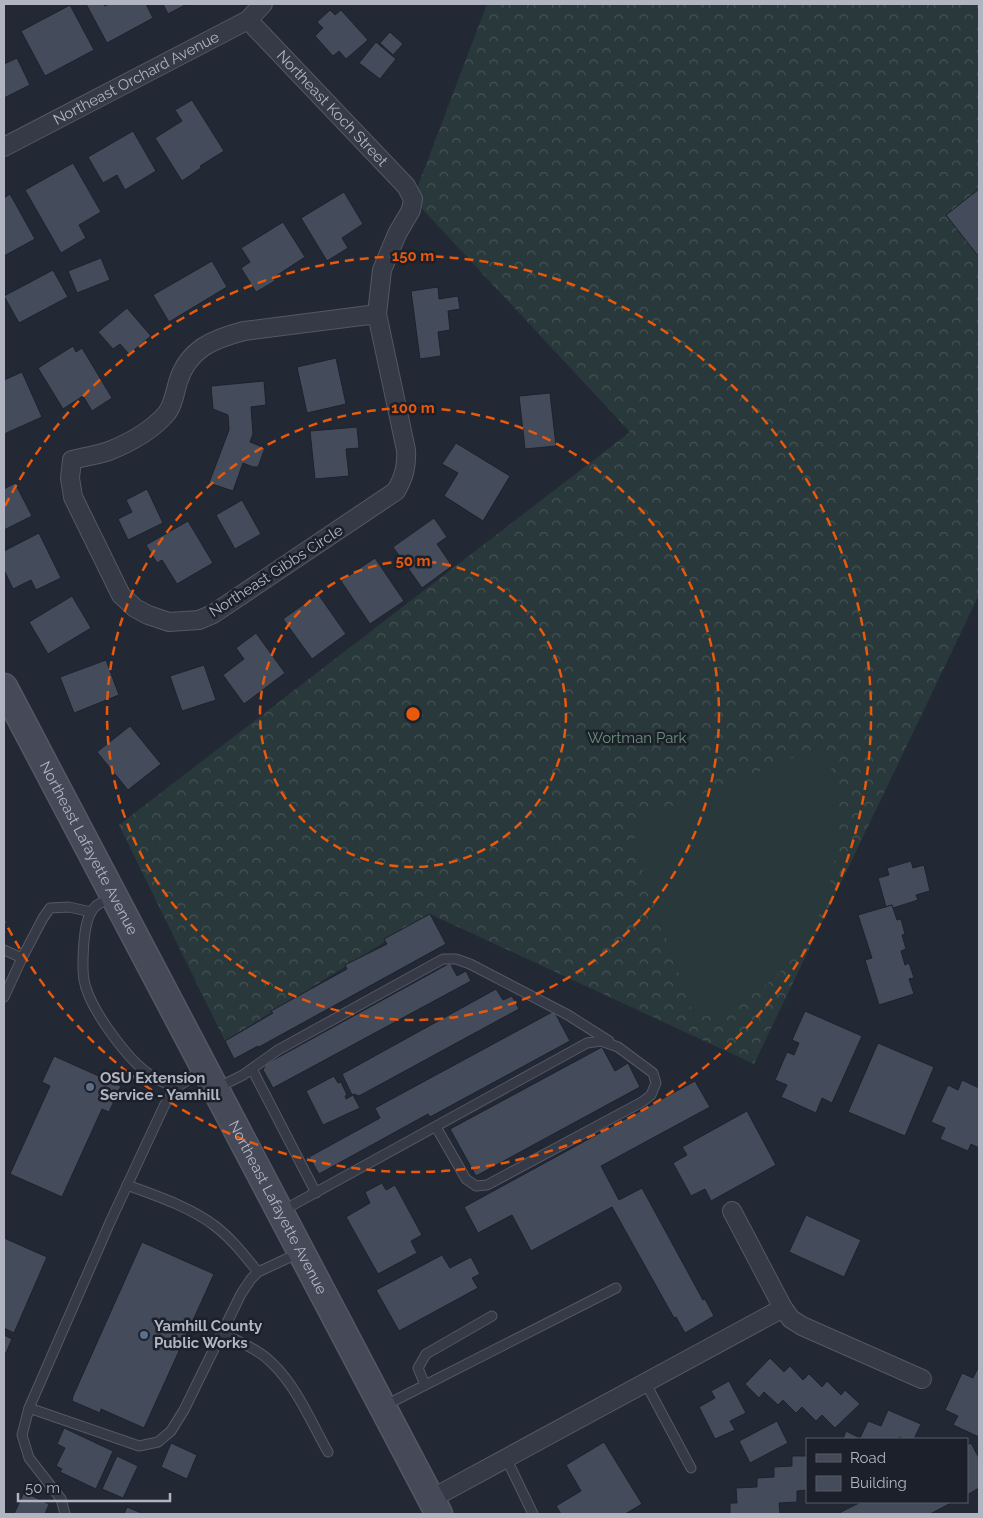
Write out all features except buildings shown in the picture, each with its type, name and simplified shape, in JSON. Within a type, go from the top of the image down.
[{"type":"main road","name":"Northeast Lafayette Avenue","points":[[6,697],[114,897],[435,1507]]},
{"type":"street","name":"Northeast Orchard Avenue","points":[[4,147],[248,20],[263,4]]},
{"type":"street","name":"Northeast Koch Street","points":[[248,20],[406,186],[413,199]]},
{"type":"street","name":"Northeast Gibbs Circle","points":[[377,314],[244,331],[226,336],[196,352],[187,361],[168,412],[156,424],[134,439],[108,451],[72,460],[70,478],[73,498],[121,595],[135,608],[148,615],[169,622],[199,620],[213,614],[396,491],[404,477],[407,463],[406,450],[377,314],[382,270],[397,234],[411,210],[413,199]]},
{"type":"street","points":[[732,1211],[783,1308],[791,1318],[802,1326],[922,1379]]},
{"type":"street","points":[[435,1507],[506,1458],[783,1308]]},
{"type":"lane","points":[[114,897],[96,906],[91,912],[85,933],[83,949],[84,980],[88,994],[100,1016],[125,1051],[152,1076],[176,1088]]},
{"type":"lane","points":[[4,997],[22,958],[50,908],[69,907],[91,912]]},
{"type":"lane","points":[[4,950],[22,958]]},
{"type":"lane","points":[[65,1514],[62,1499],[29,1458],[22,1435],[29,1408],[164,1104],[176,1088],[209,1078],[244,1075],[278,1050],[442,959],[456,959],[479,969],[568,1014],[653,1073],[656,1083],[651,1095],[642,1102],[487,1185],[476,1186],[466,1179],[436,1127]]},
{"type":"lane","points":[[280,1212],[587,1043],[601,1041],[618,1047]]},
{"type":"lane","points":[[252,1069],[316,1192]]},
{"type":"lane","points":[[127,1185],[185,1209],[216,1226],[241,1250],[258,1272]]},
{"type":"lane","points":[[29,1408],[139,1446],[158,1442],[171,1432],[184,1410],[241,1294],[251,1279],[258,1272],[301,1252]]},
{"type":"lane","points":[[382,1407],[616,1288]]},
{"type":"lane","points":[[425,1385],[418,1368],[426,1354],[492,1316]]},
{"type":"lane","points":[[222,1333],[250,1347],[271,1362],[289,1383],[328,1452]]},
{"type":"lane","points":[[645,1382],[691,1468]]},
{"type":"lane","points":[[506,1458],[533,1514]]},
{"type":"green space","name":"Wortman Park","points":[[487,4],[979,4],[979,595],[754,1064],[430,914],[225,1041],[119,825],[630,432],[413,199]]},
{"type":"green space","points":[[822,746],[832,771],[837,800],[838,830],[835,860],[828,890],[818,917],[804,943],[785,967],[763,987],[738,1002],[695,1020],[633,842],[644,817]]},
{"type":"place","name":"OSU Extension Service - Yamhill","points":[[90,1087]]},
{"type":"place","name":"Yamhill County Public Works","points":[[144,1335]]}]
